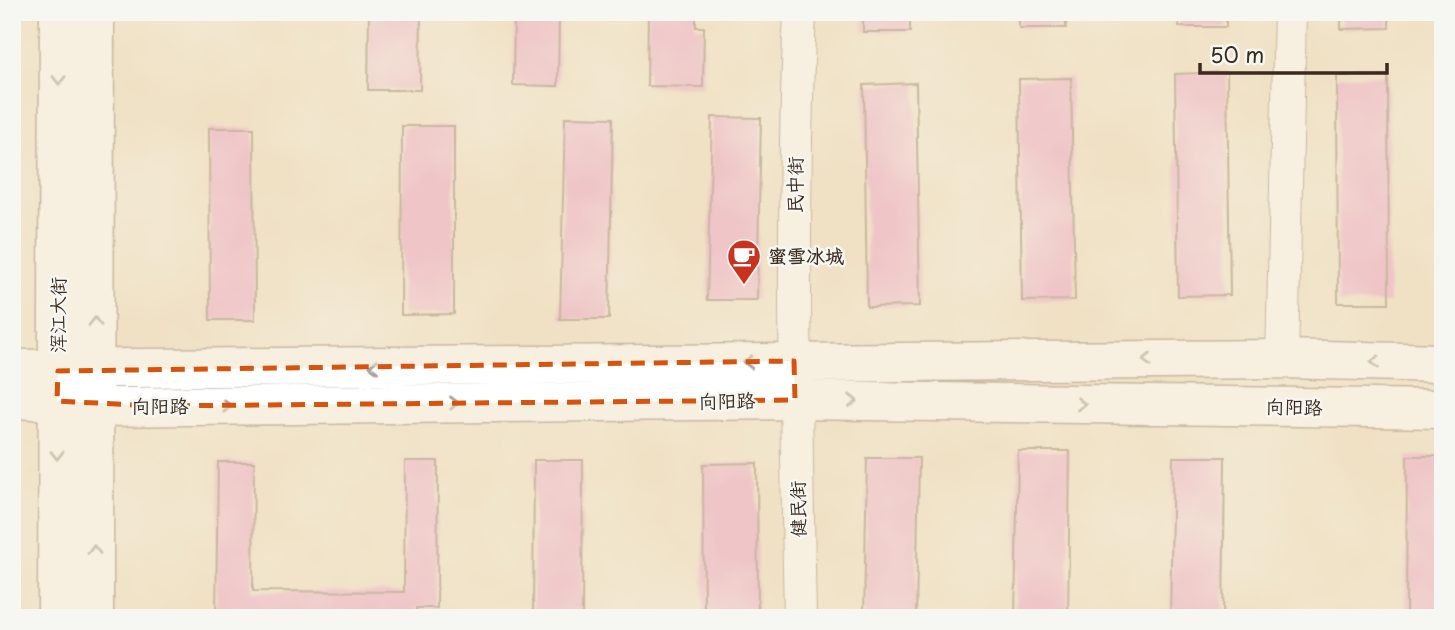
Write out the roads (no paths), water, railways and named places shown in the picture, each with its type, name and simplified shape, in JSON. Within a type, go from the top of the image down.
[{"type":"main road","name":"浑江大街","points":[[58,12],[76,387],[94,618]]},
{"type":"main road","name":"浑江大街","points":[[57,618],[76,387],[95,12]]},
{"type":"main road","name":"向阳路","points":[[12,399],[76,387],[793,361],[1282,359],[1443,363]]},
{"type":"main road","name":"向阳路","points":[[12,369],[76,387],[1443,409]]},
{"type":"street","name":"民中街","points":[[795,400],[793,361],[796,113],[800,12]]},
{"type":"street","points":[[1282,359],[1290,12]]},
{"type":"street","name":"健民街","points":[[795,400],[800,618]]},
{"type":"place","name":"蜜雪冰城","points":[[744,286]]}]
